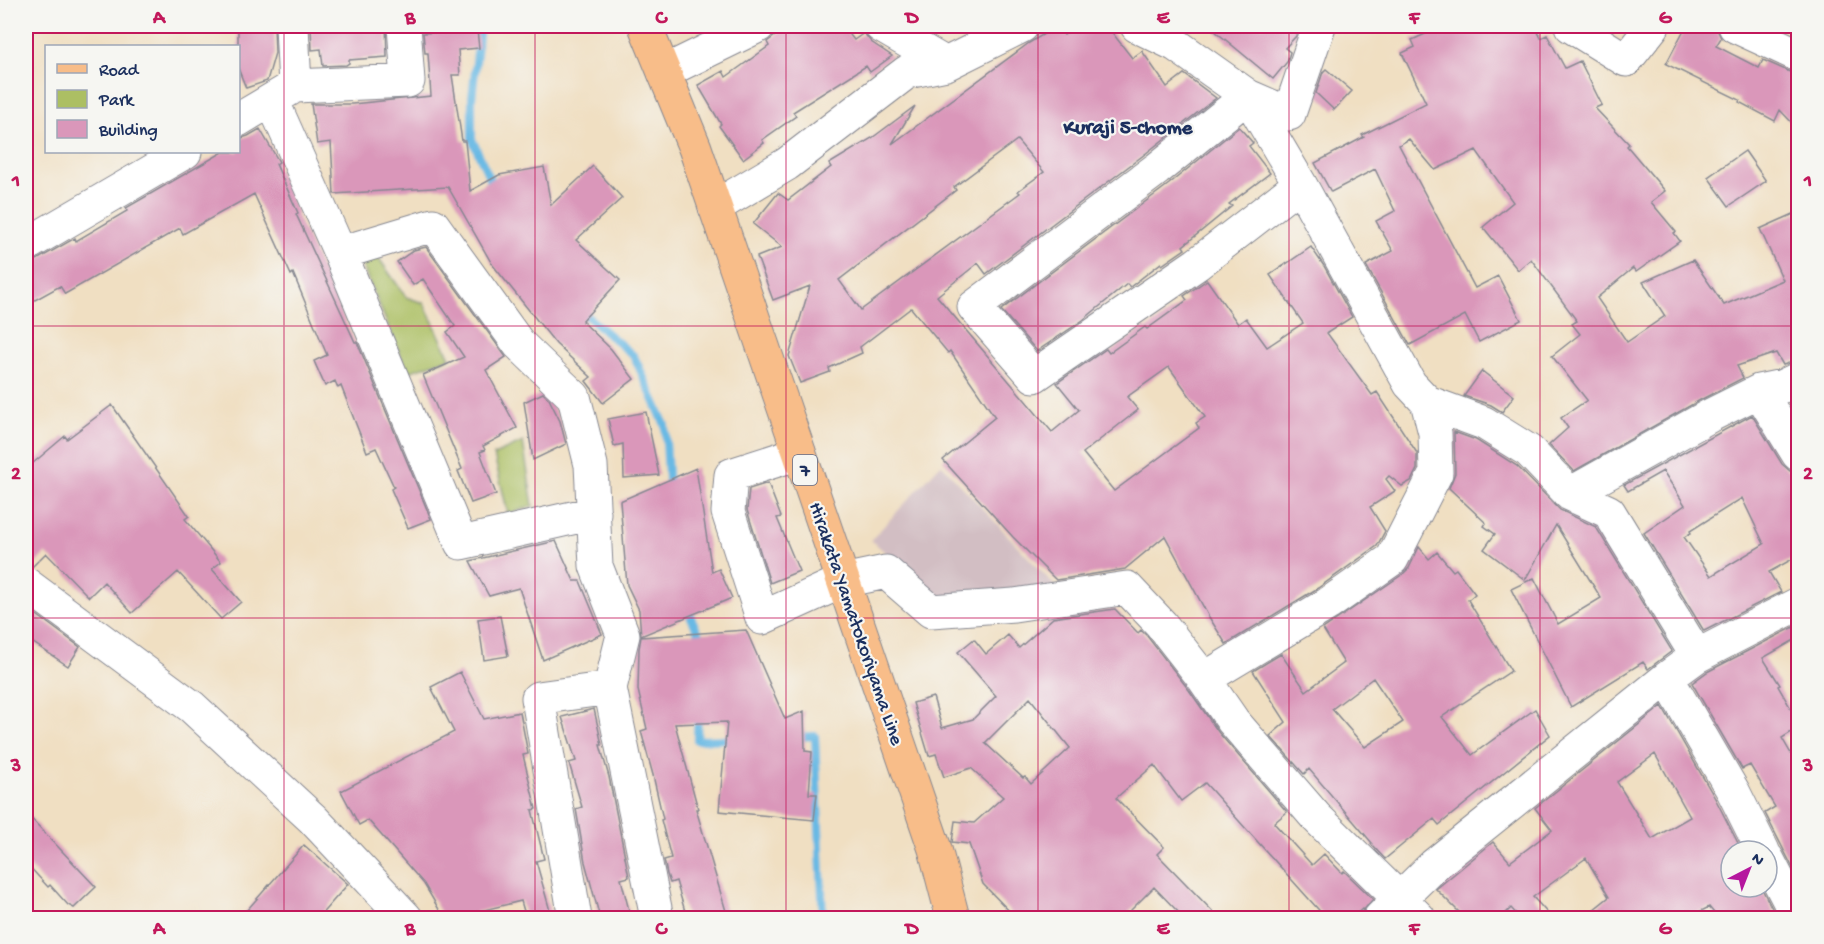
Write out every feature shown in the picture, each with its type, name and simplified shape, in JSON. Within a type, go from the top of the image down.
[{"type":"main road","name":"Hirakata Yamatokoriyama Line","points":[[645,26],[695,148],[935,849],[952,918]]},
{"type":"street","points":[[292,26],[284,93],[340,253],[461,543],[594,513]]},
{"type":"street","points":[[240,119],[284,93],[408,81],[404,26]]},
{"type":"street","points":[[664,72],[758,26]]},
{"type":"street","points":[[881,26],[945,64]]},
{"type":"street","points":[[715,207],[787,164],[907,72],[945,64],[1022,26]]},
{"type":"street","points":[[1137,26],[1176,45],[1248,96],[1289,114],[1319,26]]},
{"type":"street","points":[[1571,26],[1626,60],[1653,26]]},
{"type":"street","points":[[1735,26],[1798,55]]},
{"type":"street","points":[[1248,96],[1157,169],[974,307],[1034,376],[1197,264],[1300,184]]},
{"type":"street","points":[[1204,679],[1328,603],[1392,559],[1436,473],[1435,434],[1426,402],[1410,384],[1300,184],[1248,96]]},
{"type":"street","points":[[26,245],[183,153]]},
{"type":"street","points":[[340,253],[434,225],[519,344],[574,397],[591,465],[596,566],[623,635],[610,688],[657,918]]},
{"type":"street","points":[[1570,494],[1711,415],[1759,391],[1783,386],[1798,379]]},
{"type":"street","points":[[1759,391],[1798,454]]},
{"type":"street","points":[[1426,402],[1484,423],[1529,452],[1570,494],[1609,512],[1697,656]]},
{"type":"street","points":[[799,453],[731,475],[728,512],[762,618],[843,582],[886,572],[931,611],[1014,605],[1127,588],[1161,624],[1233,721],[1400,912],[1434,866],[1667,678],[1697,656],[1798,604]]},
{"type":"street","points":[[26,584],[192,707],[313,819],[406,918]]},
{"type":"street","points":[[1667,678],[1733,790],[1757,839]]},
{"type":"street","points":[[575,918],[538,698],[610,688]]},
{"type":"street","points":[[1779,881],[1798,918]]},
{"type":"shaded area","points":[[941,464],[1056,587],[938,597],[871,540]]},
{"type":"green space","points":[[373,250],[406,297],[424,303],[450,358],[408,372],[359,258]]},
{"type":"green space","points":[[523,442],[533,506],[508,514],[494,455]]},
{"type":"building","points":[[238,26],[274,26],[275,53],[267,81],[246,88],[240,73],[240,45],[238,45]]},
{"type":"building","points":[[311,26],[386,26],[387,57],[349,60],[346,65],[323,66],[321,49],[312,50]]},
{"type":"building","points":[[788,26],[843,26],[854,40],[864,33],[871,42],[892,56],[870,72],[866,66],[793,112],[796,116],[762,140],[764,143],[743,159],[719,126],[721,124],[698,85],[723,71],[726,77],[769,46],[767,42]]},
{"type":"building","points":[[1057,26],[1064,35],[1076,26],[1107,26],[1132,58],[1142,51],[1167,87],[1184,74],[1216,98],[986,274],[978,263],[937,296],[1052,432],[1079,410],[1057,383],[1106,349],[1109,353],[1145,327],[1147,329],[1187,300],[1184,296],[1207,280],[1238,324],[1246,318],[1267,347],[1303,323],[1270,275],[1311,247],[1352,317],[1327,333],[1372,395],[1377,392],[1417,453],[1417,469],[1411,481],[1402,486],[1389,476],[1386,479],[1395,491],[1370,507],[1385,531],[1377,546],[1318,588],[1226,644],[1165,536],[1125,569],[1056,580],[1013,537],[943,460],[995,417],[950,351],[948,353],[911,308],[860,347],[862,353],[829,368],[830,372],[800,383],[789,356],[810,286],[773,300],[757,257],[782,247],[753,224],[778,193],[788,200],[831,167],[829,164],[872,138],[915,106],[892,144],[1029,43]],"holes":[[[1017,140],[1044,172],[1018,191],[1020,193],[861,310],[839,280],[956,190],[954,187]],[[1169,367],[1205,417],[1196,423],[1199,428],[1114,491],[1083,453],[1138,410],[1127,397]]]},
{"type":"building","points":[[1209,26],[1299,26],[1296,36],[1285,48],[1290,52],[1287,62],[1273,79]]},
{"type":"building","points":[[1427,26],[1535,26],[1541,38],[1547,35],[1565,68],[1580,61],[1602,105],[1595,108],[1629,144],[1627,146],[1665,191],[1651,202],[1676,232],[1674,233],[1680,241],[1636,272],[1633,268],[1597,298],[1627,342],[1665,316],[1643,282],[1693,260],[1724,305],[1783,280],[1760,229],[1798,212],[1798,360],[1783,365],[1776,353],[1737,366],[1743,378],[1574,471],[1549,445],[1568,428],[1561,418],[1587,400],[1552,356],[1580,334],[1572,324],[1577,321],[1531,259],[1518,270],[1483,227],[1513,202],[1476,150],[1435,170],[1409,139],[1399,145],[1475,288],[1498,276],[1521,320],[1479,342],[1465,315],[1410,345],[1366,265],[1393,251],[1376,221],[1395,211],[1375,169],[1331,192],[1315,163],[1364,137],[1362,135],[1426,103],[1402,53],[1415,47],[1412,40],[1430,32]]},
{"type":"building","points":[[1686,26],[1711,26],[1717,29],[1721,38],[1716,46],[1759,68],[1763,60],[1798,74],[1798,129],[1780,110],[1775,121],[1739,102],[1740,100],[1666,64]]},
{"type":"building","points":[[477,30],[479,48],[458,50],[460,75],[452,75],[462,141],[465,141],[470,191],[499,175],[544,167],[551,205],[593,166],[622,198],[576,240],[620,280],[582,321],[611,349],[634,379],[603,403],[586,381],[591,377],[556,344],[492,264],[448,187],[334,194],[331,142],[317,144],[311,104],[352,104],[431,96],[428,53],[425,53],[423,33]]},
{"type":"building","points":[[1326,69],[1352,91],[1334,110],[1316,93]]},
{"type":"building","points":[[1239,127],[1253,143],[1249,146],[1270,173],[1229,204],[1232,206],[1183,246],[1185,249],[1162,265],[1161,263],[1130,287],[1127,284],[1083,320],[1037,351],[1001,310],[1169,184]]},
{"type":"building","points":[[260,129],[279,162],[276,164],[298,213],[296,214],[355,342],[357,342],[431,519],[408,528],[391,489],[394,487],[376,448],[367,452],[341,386],[338,388],[335,381],[325,386],[314,361],[327,355],[293,273],[291,275],[254,194],[183,234],[180,228],[65,294],[60,286],[26,305],[26,266],[75,238],[76,241],[127,211],[126,208],[221,153],[240,153],[240,138]]},
{"type":"building","points":[[1745,151],[1766,181],[1729,206],[1708,177]]},
{"type":"building","points":[[426,247],[506,357],[486,370],[517,428],[483,446],[485,450],[480,452],[496,494],[471,503],[458,471],[462,469],[423,375],[464,357],[447,332],[455,326],[423,279],[413,285],[397,262],[414,250]]},
{"type":"building","points":[[1482,371],[1514,396],[1502,412],[1491,405],[1464,396]]},
{"type":"building","points":[[543,393],[549,399],[560,421],[566,444],[533,460],[524,402]]},
{"type":"building","points":[[112,405],[189,516],[185,519],[221,562],[212,569],[241,602],[221,619],[178,572],[132,613],[104,582],[89,597],[46,553],[32,567],[26,566],[26,469],[65,436],[67,439]]},
{"type":"building","points":[[646,412],[659,475],[624,478],[623,444],[614,446],[608,419]]},
{"type":"building","points":[[1752,415],[1782,464],[1790,471],[1798,473],[1798,556],[1769,572],[1781,592],[1704,631],[1644,533],[1685,505],[1663,471],[1628,491],[1624,485]],"holes":[[[1742,498],[1764,544],[1711,576],[1684,537]]]},
{"type":"building","points":[[1454,432],[1476,440],[1517,466],[1560,510],[1596,527],[1672,651],[1648,669],[1643,662],[1571,707],[1511,589],[1534,578],[1558,624],[1601,598],[1556,525],[1525,580],[1484,549],[1495,534],[1484,526],[1486,523],[1449,488],[1455,473]]},
{"type":"building","points":[[696,468],[712,572],[719,569],[732,598],[641,636],[639,610],[627,585],[620,501]]},
{"type":"building","points":[[768,483],[781,517],[777,518],[799,571],[770,583],[747,510],[749,489]]},
{"type":"building","points":[[556,541],[574,581],[580,581],[602,634],[543,660],[519,588],[489,596],[470,561]]},
{"type":"building","points":[[1419,547],[1429,559],[1437,552],[1453,571],[1456,569],[1475,594],[1468,600],[1511,671],[1442,717],[1472,755],[1535,709],[1550,735],[1439,825],[1434,819],[1385,859],[1309,769],[1304,774],[1270,736],[1286,722],[1253,671],[1281,654],[1306,691],[1344,663],[1323,629],[1409,568]],"holes":[[[1373,678],[1403,722],[1365,747],[1332,709]]]},
{"type":"building","points":[[26,607],[80,647],[68,666],[26,638]]},
{"type":"building","points":[[1115,609],[1138,633],[1141,630],[1189,690],[1219,733],[1287,812],[1274,823],[1312,865],[1324,854],[1342,873],[1344,871],[1373,899],[1363,911],[1362,909],[1352,918],[1326,918],[1205,783],[1181,801],[1154,765],[1116,798],[1164,847],[1157,854],[1219,918],[1184,918],[1154,887],[1123,918],[1016,918],[983,884],[969,844],[952,842],[955,821],[974,823],[1003,797],[971,768],[944,777],[936,754],[929,756],[913,703],[933,697],[942,728],[973,719],[996,696],[958,652],[974,639],[986,654],[1008,635],[1019,648],[1053,618]],"holes":[[[1030,698],[1070,748],[1031,784],[985,743]]]},
{"type":"building","points":[[500,616],[508,656],[484,660],[478,619]]},
{"type":"building","points":[[1798,625],[1798,638],[1763,658],[1798,721],[1798,728],[1782,738],[1798,766],[1798,878],[1765,813],[1775,807],[1750,765],[1742,769],[1692,683],[1707,672]]},
{"type":"building","points":[[746,630],[785,719],[804,711],[805,751],[812,752],[809,794],[817,794],[814,820],[719,811],[727,722],[675,724],[698,809],[696,809],[728,918],[687,918],[676,881],[670,883],[667,874],[664,860],[671,858],[641,731],[647,729],[638,690],[641,637]]},
{"type":"building","points":[[460,672],[484,719],[520,712],[528,754],[523,755],[536,809],[532,810],[544,859],[536,861],[552,918],[526,918],[521,901],[476,912],[479,918],[444,918],[424,884],[368,820],[359,825],[341,791],[454,732],[431,687]]},
{"type":"building","points":[[1662,706],[1736,839],[1719,839],[1719,899],[1767,899],[1777,918],[1718,918],[1709,907],[1688,918],[1583,918],[1609,897],[1586,858],[1533,897],[1552,918],[1520,918],[1511,908],[1501,918],[1465,918],[1436,889],[1493,842],[1510,862],[1552,830],[1535,808]],"holes":[[[1655,754],[1690,817],[1652,839],[1617,782]]]},
{"type":"building","points":[[594,709],[629,877],[621,879],[631,918],[600,918],[585,862],[576,809],[582,807],[569,763],[576,761],[562,717]]},
{"type":"building","points":[[26,813],[96,887],[74,908],[68,905],[50,885],[48,887],[26,863]]},
{"type":"building","points":[[304,845],[348,884],[318,918],[240,918]]},
{"type":"waterway","points":[[480,26],[472,98],[472,139],[494,188]]},
{"type":"waterway","points":[[580,310],[634,356],[665,425],[669,491]]},
{"type":"waterway","points":[[686,607],[700,636],[700,642]]},
{"type":"waterway","points":[[698,712],[697,740],[735,739]]},
{"type":"waterway","points":[[796,737],[815,736],[823,918]]},
{"type":"district","name":"Kuraji 5-chome","points":[[1128,126]]}]
